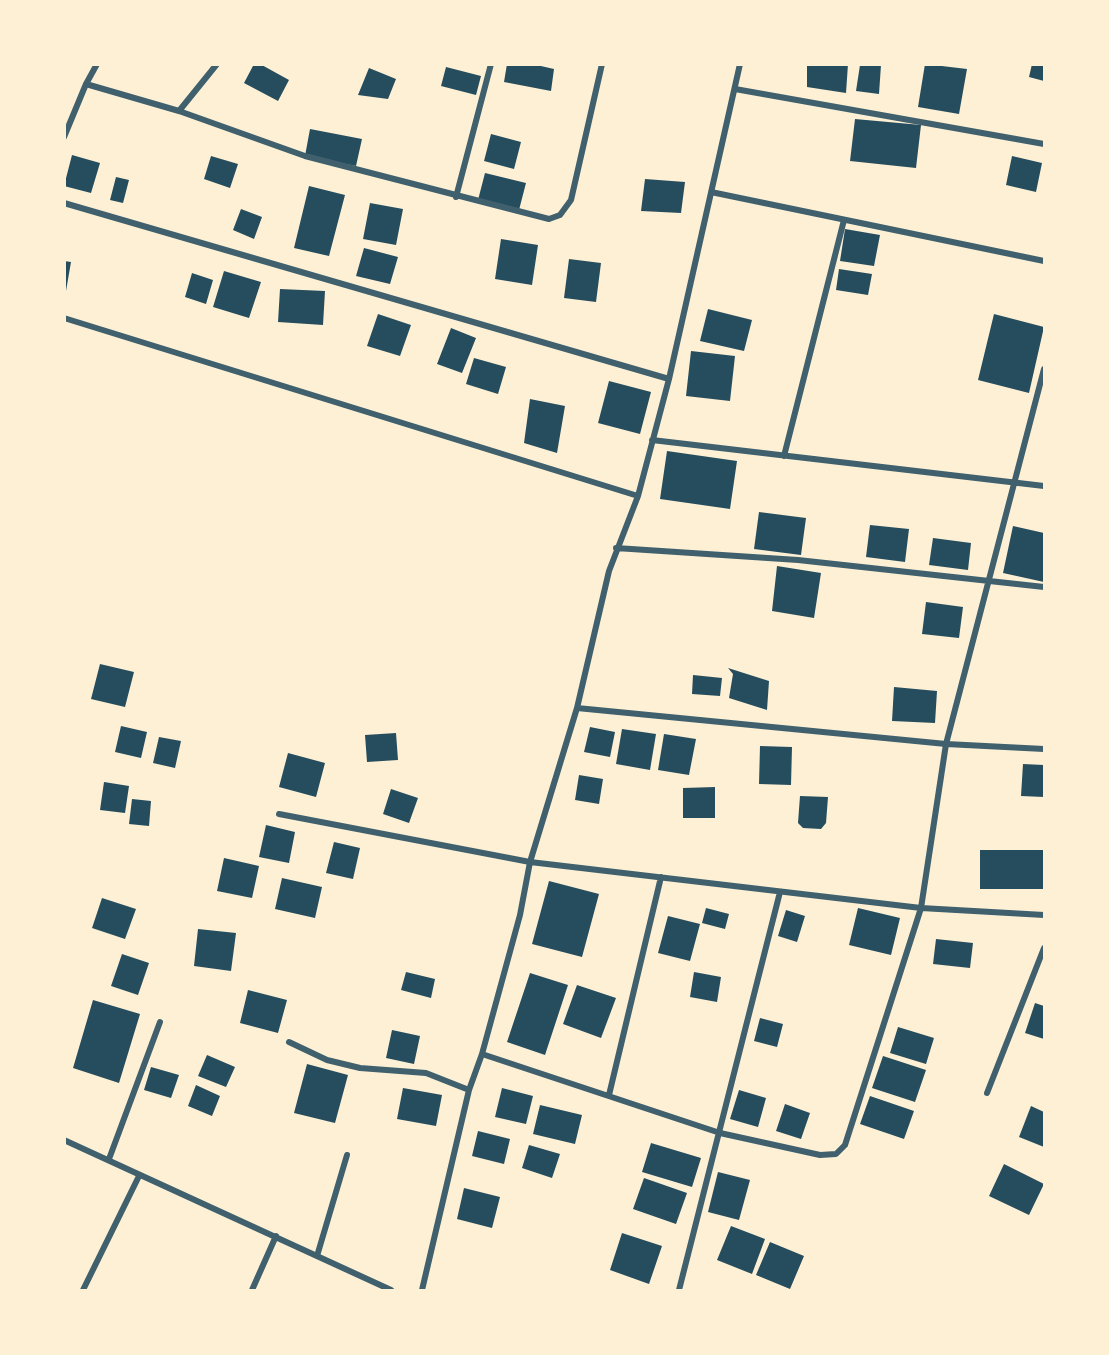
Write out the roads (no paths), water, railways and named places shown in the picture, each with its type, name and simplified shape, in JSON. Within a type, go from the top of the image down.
[{"type":"street","points":[[64,137],[97,64]]},
{"type":"street","points":[[179,111],[217,64]]},
{"type":"street","points":[[456,197],[491,64]]},
{"type":"street","points":[[86,84],[179,111],[305,156],[456,197],[519,210],[549,219],[560,215],[571,200],[602,64]]},
{"type":"street","points":[[422,1290],[469,1090],[482,1054],[520,915],[530,862],[577,708],[616,548],[638,496],[669,379],[740,64]]},
{"type":"street","points":[[735,89],[1044,144]]},
{"type":"street","points":[[711,192],[1044,261]]},
{"type":"street","points":[[64,203],[669,379]]},
{"type":"street","points":[[784,456],[844,220]]},
{"type":"street","points":[[64,318],[638,496]]},
{"type":"street","points":[[482,1054],[720,1132],[820,1155],[836,1154],[845,1145],[921,908],[946,744],[1044,369]]},
{"type":"street","points":[[652,440],[1044,486]]},
{"type":"street","points":[[616,548],[798,560],[1044,587]]},
{"type":"street","points":[[577,708],[946,744],[1044,749]]},
{"type":"street","points":[[279,814],[530,862],[921,908],[1044,915]]},
{"type":"street","points":[[609,1095],[661,877]]},
{"type":"street","points":[[679,1290],[780,892]]},
{"type":"street","points":[[987,1093],[1044,948]]},
{"type":"street","points":[[109,1159],[160,1022]]},
{"type":"street","points":[[289,1042],[327,1060],[360,1068],[426,1073],[469,1090]]},
{"type":"street","points":[[64,1140],[391,1290]]},
{"type":"street","points":[[317,1256],[347,1155]]},
{"type":"street","points":[[83,1290],[139,1176]]},
{"type":"street","points":[[252,1290],[276,1236]]}]
